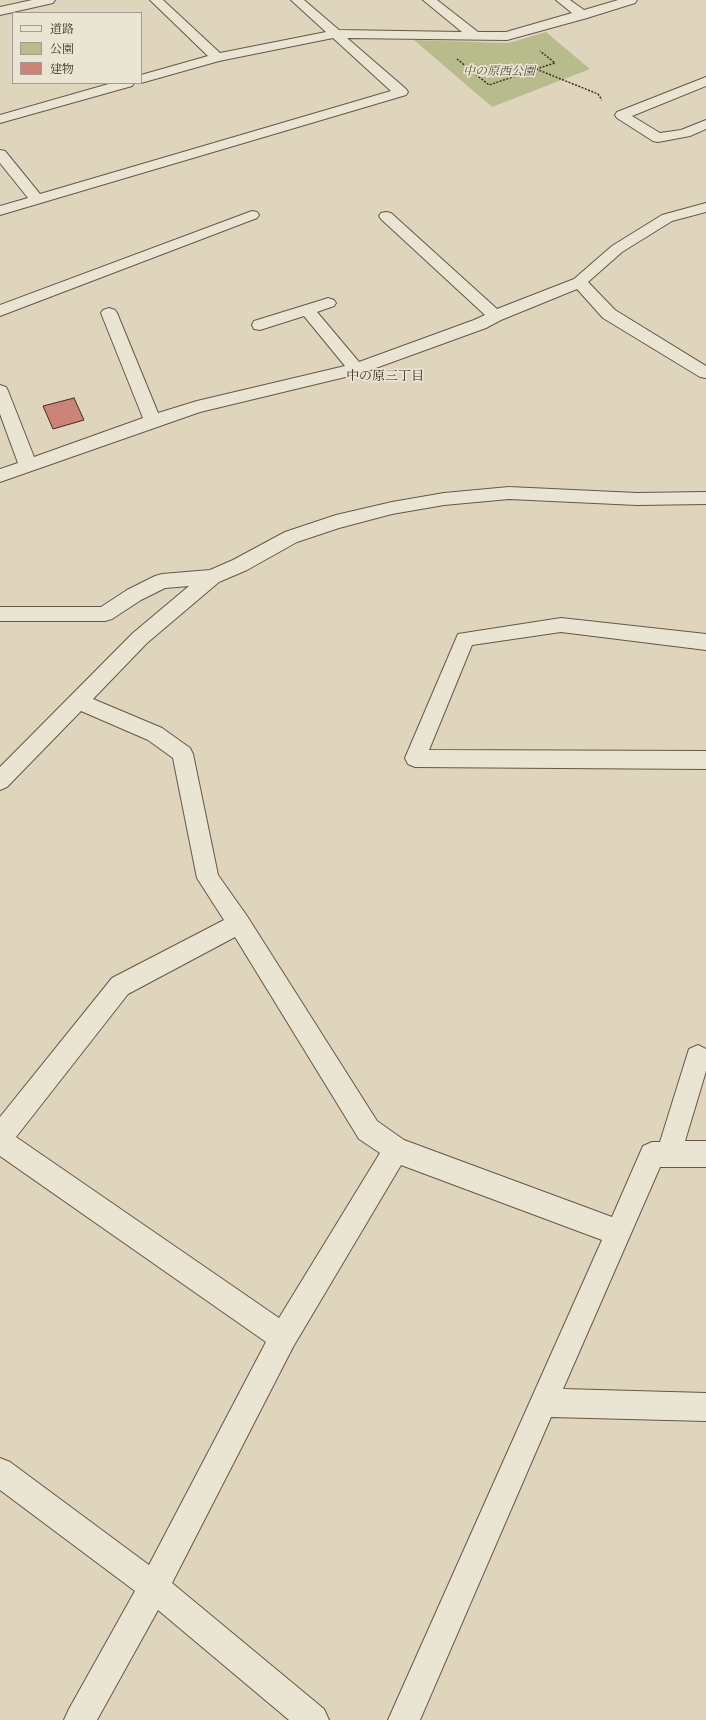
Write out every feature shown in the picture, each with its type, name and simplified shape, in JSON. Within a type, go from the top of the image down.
[{"type":"street","points":[[0,11],[23,10],[49,0]]},
{"type":"street","points":[[156,0],[217,57]]},
{"type":"street","points":[[0,211],[401,92],[297,0]]},
{"type":"street","points":[[429,0],[475,36]]},
{"type":"street","points":[[562,0],[583,15]]},
{"type":"street","points":[[142,79],[217,57],[336,34],[507,36],[631,0]]},
{"type":"street","points":[[622,115],[706,81]]},
{"type":"street","points":[[0,119],[102,86],[119,84]]},
{"type":"street","points":[[622,115],[658,138],[685,133],[706,124]]},
{"type":"street","points":[[0,154],[37,200]]},
{"type":"street","points":[[0,476],[153,421],[197,407],[356,369],[480,324],[495,316],[579,282],[617,249],[667,218],[706,207]]},
{"type":"street","points":[[0,311],[252,215]]},
{"type":"street","points":[[386,216],[495,316]]},
{"type":"street","points":[[579,282],[609,314],[704,371]]},
{"type":"street","points":[[260,325],[328,303]]},
{"type":"street","points":[[307,310],[356,369]]},
{"type":"street","points":[[109,313],[153,421]]},
{"type":"street","points":[[0,391],[28,466]]},
{"type":"street","points":[[0,781],[140,638],[212,577],[240,565],[291,537],[336,522],[392,508],[444,499],[510,493],[637,499],[706,498]]},
{"type":"street","points":[[0,614],[105,614],[134,595],[162,581],[212,577]]},
{"type":"street","points":[[706,642],[561,625],[465,639],[415,758],[706,760]]},
{"type":"street","points":[[77,701],[155,734],[183,754],[208,878],[238,923],[368,1130],[396,1150],[618,1233]]},
{"type":"street","points":[[0,1137],[120,986],[238,923]]},
{"type":"street","points":[[669,1154],[698,1057]]},
{"type":"street","points":[[0,1141],[283,1338]]},
{"type":"street","points":[[80,1720],[154,1587],[283,1338],[396,1150]]},
{"type":"street","points":[[404,1720],[652,1155],[706,1154]]},
{"type":"street","points":[[544,1403],[706,1407]]},
{"type":"street","points":[[0,1472],[154,1587],[313,1720]]},
{"type":"path","points":[[456,58],[489,86],[555,63],[537,49]]},
{"type":"path","points":[[536,69],[598,94],[609,110],[622,115]]},
{"type":"green space","name":"中の原西公園","points":[[546,32],[590,69],[492,107],[414,40],[509,43]]},
{"type":"building","points":[[74,398],[84,420],[53,429],[43,406]]},
{"type":"district","name":"中の原三丁目","points":[[385,377]]}]
